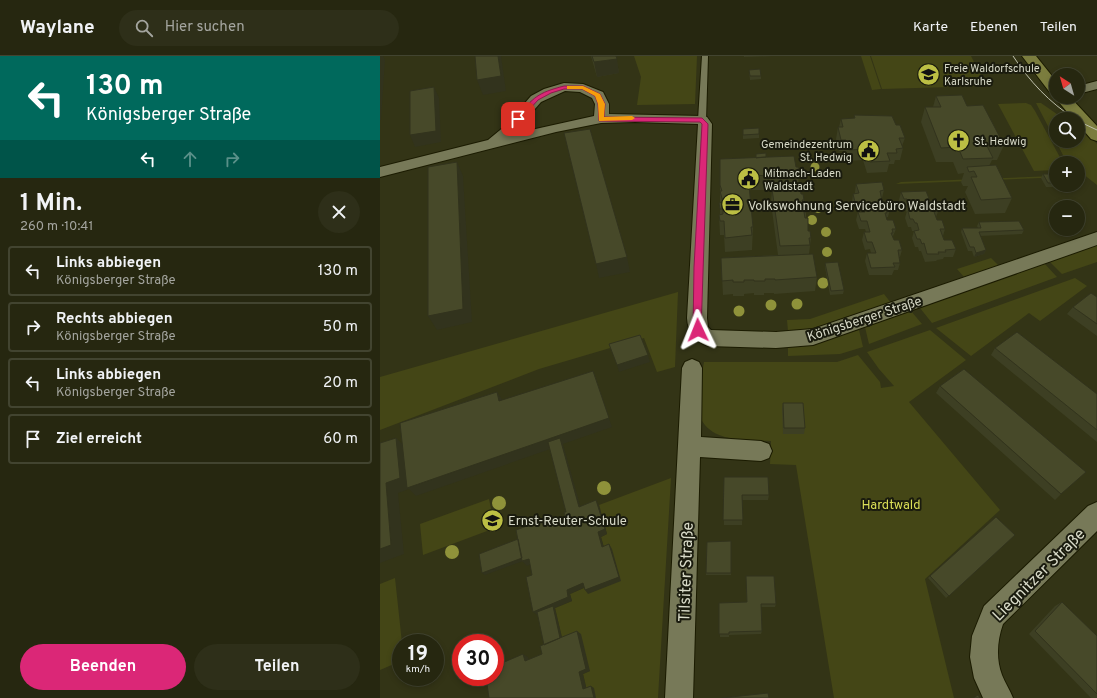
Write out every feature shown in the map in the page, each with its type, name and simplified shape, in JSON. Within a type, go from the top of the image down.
[{"type":"street","points":[[1029,56],[1034,65],[1049,82]]},
{"type":"street","points":[[1085,88],[1097,85]]},
{"type":"street","points":[[492,143],[510,129],[536,99],[549,92],[564,88],[583,88],[598,95],[602,104],[601,119]]},
{"type":"street","points":[[1068,104],[1097,136]]},
{"type":"street","points":[[380,172],[492,143],[601,119],[635,118],[702,120]]},
{"type":"street","name":"Königsberger Straße","points":[[702,120],[705,124],[705,140],[697,318],[698,330],[702,335],[708,338],[776,340],[813,337],[1097,238]]},
{"type":"street","name":"Tilsiter Straße","points":[[679,698],[692,368]]},
{"type":"street","points":[[690,446],[761,451]]},
{"type":"street","name":"Liegnitzer Straße","points":[[999,698],[988,677],[983,646],[986,630],[993,615],[1097,514]]},
{"type":"lane","points":[[702,120],[705,56]]},
{"type":"green space","points":[[634,56],[697,56],[695,104],[637,105],[641,77]]},
{"type":"green space","points":[[861,56],[870,56],[881,89],[872,90]]},
{"type":"green space","points":[[871,56],[971,56],[986,86],[882,89]]},
{"type":"green space","points":[[1026,103],[1031,105],[1049,137],[1049,148],[1055,148],[1059,156],[1049,156],[1049,170],[1034,171],[998,104]]},
{"type":"green space","points":[[1036,103],[1041,103],[1054,112],[1049,112],[1049,128]]},
{"type":"green space","points":[[1085,131],[1097,144],[1097,185],[1085,176],[1085,156],[1063,156],[1059,148],[1085,148]]},
{"type":"green space","points":[[1049,176],[1041,178],[896,184],[901,182]]},
{"type":"green space","points":[[1097,244],[1097,262],[1062,274],[1049,261]]},
{"type":"green space","points":[[991,258],[999,266],[964,277],[957,269]]},
{"type":"green space","points":[[1044,263],[1057,277],[932,323],[920,308]]},
{"type":"green space","points":[[1075,278],[1087,286],[1040,321],[1029,313],[971,356],[936,328]]},
{"type":"green space","points":[[678,292],[675,367],[657,372],[644,338],[539,369],[380,430],[380,377]]},
{"type":"green space","points":[[884,294],[891,303],[853,317],[801,330],[788,331],[787,320],[810,319]]},
{"type":"green space","points":[[911,311],[922,324],[869,344],[865,327]]},
{"type":"green space","points":[[859,330],[863,347],[840,354],[788,356],[788,345],[824,341]]},
{"type":"green space","name":"Hardtwald","points":[[930,330],[966,360],[909,402],[1000,510],[925,579],[954,698],[834,698],[796,465],[770,464],[771,441],[734,439],[722,436],[712,431],[704,424],[699,413],[698,399],[704,362],[837,362],[858,355],[880,382],[881,388],[894,386],[867,352]]},
{"type":"green space","points":[[671,478],[658,698],[596,698],[587,691],[583,674],[590,671],[563,642],[555,608],[572,601],[570,594],[586,587],[605,551],[601,537],[607,534],[599,505]]},
{"type":"green space","points":[[489,499],[495,528],[423,555],[420,524]]},
{"type":"green space","points":[[395,578],[401,634],[392,634],[392,665],[380,670],[380,584]]},
{"type":"building","points":[[475,56],[498,56],[501,76],[477,80]]},
{"type":"building","points":[[592,56],[616,56],[617,59],[594,62]]},
{"type":"building","points":[[760,69],[761,76],[750,76],[749,70]]},
{"type":"building","points":[[434,87],[436,131],[410,135],[410,91]]},
{"type":"building","name":"St. Hedwig","points":[[962,95],[967,106],[983,105],[1004,145],[987,146],[993,158],[963,159],[958,147],[941,148],[925,107],[941,107],[936,96]]},
{"type":"building","name":"Gemeindezentrum St. Hedwig","points":[[854,115],[892,116],[896,125],[900,125],[905,138],[899,138],[903,148],[896,149],[897,153],[887,153],[890,161],[870,162],[866,149],[849,150],[846,140],[841,140],[838,127],[843,127],[841,119],[855,118]]},
{"type":"building","points":[[759,128],[759,134],[743,135],[743,129]]},
{"type":"building","points":[[590,129],[627,257],[596,264],[564,133]]},
{"type":"building","points":[[766,153],[766,157],[756,158],[756,154]]},
{"type":"building","points":[[794,156],[796,167],[798,167],[799,172],[773,174],[773,176],[748,175],[753,227],[751,227],[752,235],[725,238],[724,221],[720,221],[719,215],[723,214],[723,209],[720,209],[719,203],[723,202],[720,191],[722,191],[720,185],[720,159]]},
{"type":"building","points":[[457,162],[463,309],[428,316],[428,167]]},
{"type":"building","points":[[996,165],[1012,198],[981,200],[971,177],[977,177],[974,171],[969,172],[967,167]]},
{"type":"building","points":[[1043,174],[1049,174],[1048,183]]},
{"type":"building","points":[[882,182],[884,190],[880,191],[882,201],[887,201],[890,209],[885,209],[887,213],[885,213],[887,220],[893,220],[896,229],[892,229],[893,233],[891,233],[894,240],[899,240],[902,250],[898,250],[900,263],[893,263],[895,267],[871,268],[867,253],[876,253],[872,242],[867,242],[864,232],[870,232],[867,221],[861,221],[858,212],[865,212],[862,202],[855,202],[853,194],[859,193],[856,184]]},
{"type":"building","points":[[800,188],[801,194],[803,194],[804,200],[802,200],[806,212],[804,212],[805,218],[808,218],[808,231],[810,231],[811,238],[809,238],[810,245],[780,246],[772,189]]},
{"type":"building","points":[[926,191],[930,201],[936,201],[939,209],[933,209],[937,220],[942,220],[945,229],[940,229],[944,240],[952,240],[956,249],[945,250],[946,252],[938,252],[939,254],[927,254],[924,243],[922,244],[920,239],[917,239],[914,231],[919,230],[917,223],[915,223],[913,219],[910,219],[908,211],[912,210],[910,204],[908,204],[907,199],[904,199],[901,192]]},
{"type":"building","points":[[1019,221],[1024,230],[979,232],[986,250],[976,253],[974,247],[970,247],[962,228],[981,228],[979,222]]},
{"type":"building","points":[[813,254],[817,277],[775,280],[765,279],[765,281],[744,280],[744,282],[733,282],[733,280],[722,281],[721,258]]},
{"type":"building","points":[[838,262],[844,290],[831,291],[825,263]]},
{"type":"building","points":[[1091,293],[1097,297],[1097,324],[1073,307]]},
{"type":"building","points":[[1017,332],[1097,394],[1097,430],[995,348]]},
{"type":"building","points":[[640,335],[648,355],[617,365],[609,344]]},
{"type":"building","points":[[964,369],[1086,472],[1061,494],[940,386]]},
{"type":"building","points":[[593,371],[609,418],[407,488],[400,423],[497,392],[499,401]]},
{"type":"building","points":[[783,403],[803,403],[805,428],[784,428]]},
{"type":"building","points":[[396,438],[400,478],[386,483],[391,545],[380,549],[380,443]]},
{"type":"building","points":[[560,438],[579,507],[596,500],[605,529],[598,532],[602,547],[609,544],[619,577],[585,590],[583,583],[567,590],[568,597],[533,612],[526,577],[532,575],[529,559],[522,561],[516,530],[549,518],[551,525],[566,519],[564,512],[566,512],[548,442]]},
{"type":"building","points":[[724,477],[768,477],[769,495],[742,495],[743,520],[723,520]]},
{"type":"building","points":[[996,517],[1015,535],[949,596],[930,576]]},
{"type":"building","points":[[518,539],[522,558],[482,573],[479,554]]},
{"type":"building","points":[[731,541],[731,573],[706,573],[707,542]]},
{"type":"building","points":[[746,576],[774,576],[776,604],[761,604],[762,631],[729,632],[729,634],[719,634],[719,603],[747,602]]},
{"type":"building","points":[[1062,602],[1097,636],[1097,694],[1035,631]]},
{"type":"building","points":[[553,606],[560,638],[544,645],[537,612]]},
{"type":"building","points":[[577,631],[586,669],[579,672],[583,689],[591,686],[594,698],[489,698],[487,686],[504,686],[504,662],[523,654],[525,661],[542,654],[540,646]]},
{"type":"building","points":[[768,693],[769,698],[722,698]]},
{"type":"building","points":[[978,695],[980,698],[973,698]]},
{"type":"tram line","points":[[1013,56],[1041,91],[1066,112]]},
{"type":"tram line","points":[[1085,124],[1097,130]]},
{"type":"slow traffic","points":[[569,88],[583,88],[598,95],[602,104],[601,119],[632,118]]},
{"type":"place","name":"Freie Waldorfschule Karlsruhe","points":[[929,74]]},
{"type":"place","name":"St. Hedwig","points":[[958,141]]},
{"type":"place","name":"Gemeindezentrum St. Hedwig","points":[[868,150]]},
{"type":"place","name":"Mitmach-Laden Waldstadt","points":[[749,179]]},
{"type":"place","name":"Volkswohnung Servicebüro Waldstadt","points":[[733,205]]},
{"type":"place","name":"Ernst-Reuter-Schule","points":[[492,520]]},
{"type":"route","points":[[518,119],[536,99],[549,92],[564,88],[583,88],[598,95],[602,104],[601,119],[635,118],[702,120],[705,124],[705,140],[698,267],[698,330]]}]
